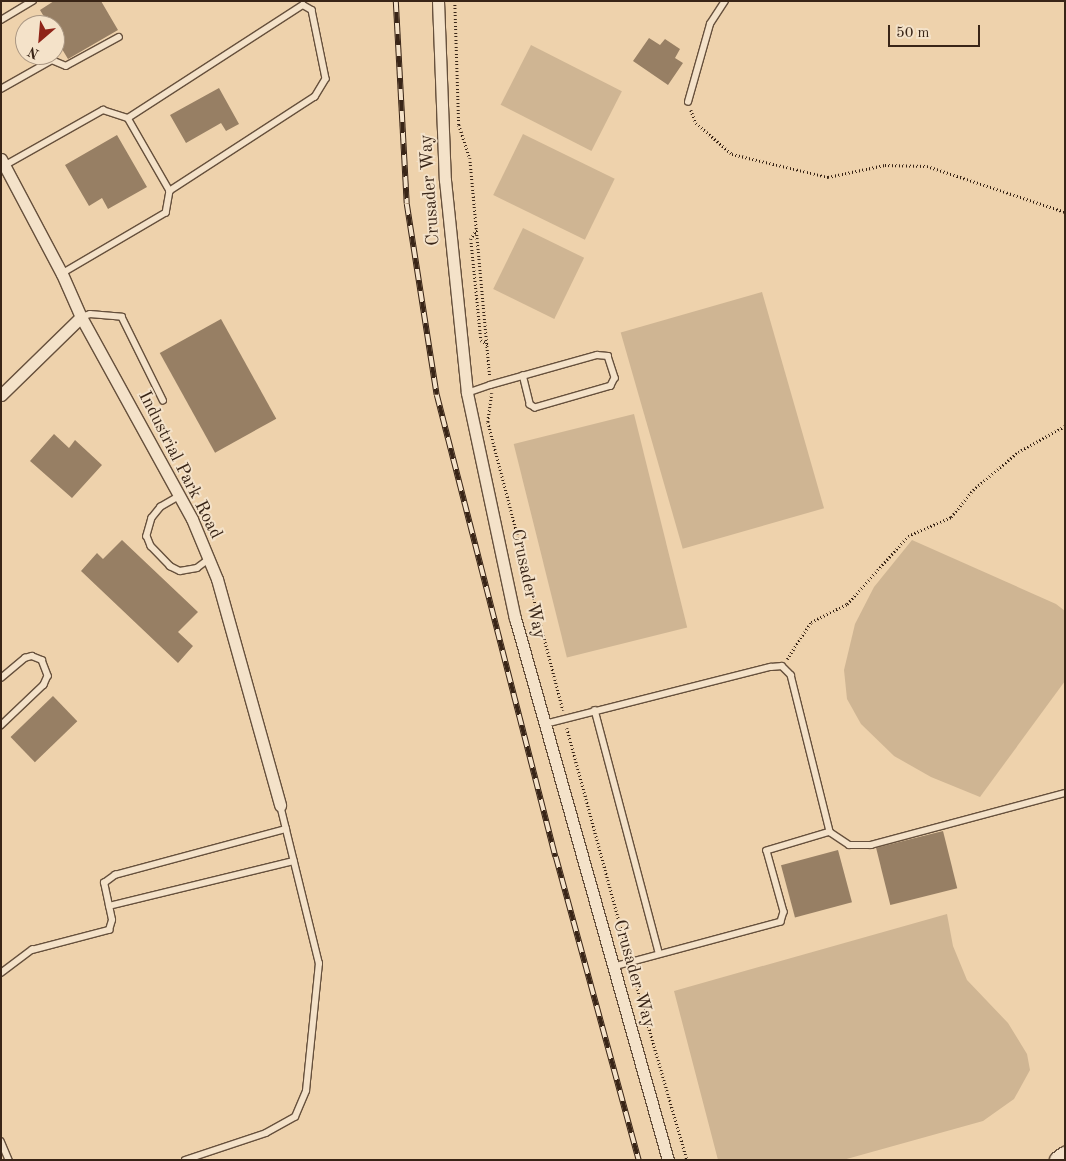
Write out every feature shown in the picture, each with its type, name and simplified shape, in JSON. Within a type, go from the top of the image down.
[{"type":"main road","points":[[1058,1160],[1065,1155]]},
{"type":"street","name":"Crusader Way","points":[[438,1],[445,180],[468,393],[515,618],[668,1160]]},
{"type":"street","name":"Industrial Park Road","points":[[3,162],[62,274],[81,317],[180,496],[209,559],[280,805]]},
{"type":"street","points":[[1,395],[81,317]]},
{"type":"lane","points":[[1,20],[33,1]]},
{"type":"lane","points":[[688,102],[710,24],[726,1]]},
{"type":"lane","points":[[128,118],[303,6],[312,10],[326,79],[315,97],[170,191]]},
{"type":"lane","points":[[1,89],[52,60],[66,66],[119,37]]},
{"type":"lane","points":[[3,162],[103,110],[128,118],[170,191],[166,213],[62,274]]},
{"type":"lane","points":[[81,317],[95,314],[122,317],[163,400]]},
{"type":"lane","points":[[468,393],[490,385],[523,376],[602,355],[608,356],[615,378],[611,386],[535,408],[530,405],[523,376]]},
{"type":"lane","points":[[180,496],[161,507],[152,518],[147,536],[151,546],[170,566],[180,572],[197,568],[209,559]]},
{"type":"lane","points":[[1,678],[24,658],[32,656],[42,660],[48,676],[44,685],[1,726]]},
{"type":"lane","points":[[545,724],[595,710],[782,666],[792,675],[830,832],[849,845],[871,845],[1065,793]]},
{"type":"lane","points":[[595,710],[659,953]]},
{"type":"lane","points":[[184,1160],[266,1133],[295,1117],[306,1091],[319,964],[280,805]]},
{"type":"lane","points":[[1,973],[32,950],[109,930],[112,920],[104,883],[115,875],[286,829]]},
{"type":"lane","points":[[614,966],[781,922],[784,912],[767,851],[830,832]]},
{"type":"lane","points":[[109,906],[294,861]]},
{"type":"lane","points":[[1,1142],[10,1160]]},
{"type":"path","points":[[455,1],[459,125],[470,158],[488,345],[490,385],[493,400],[488,422],[630,962],[687,1160]]},
{"type":"path","points":[[688,102],[696,124],[732,154],[828,177],[885,165],[927,166],[1065,212]]},
{"type":"path","points":[[477,230],[471,239],[481,340],[488,345]]},
{"type":"path","points":[[782,666],[811,622],[847,604],[908,536],[951,517],[973,490],[1018,452],[1065,426]]},
{"type":"shaded area","points":[[531,45],[622,91],[591,151],[501,105]]},
{"type":"shaded area","points":[[523,134],[615,179],[585,240],[493,195]]},
{"type":"shaded area","points":[[523,228],[584,258],[554,319],[493,289]]},
{"type":"shaded area","points":[[762,292],[824,508],[683,549],[621,333]]},
{"type":"shaded area","points":[[634,414],[687,627],[567,657],[514,444]]},
{"type":"shaded area","points":[[912,540],[1056,604],[1065,611],[1065,681],[980,797],[931,777],[894,756],[861,724],[847,699],[844,670],[855,624],[874,587]]},
{"type":"shaded area","points":[[947,914],[953,946],[967,980],[1008,1023],[1027,1054],[1030,1070],[1014,1099],[983,1121],[843,1160],[718,1160],[674,991]]},
{"type":"building","points":[[54,1],[101,1],[118,30],[68,59],[65,54],[65,15],[43,15],[40,10]]},
{"type":"building","points":[[649,38],[660,45],[665,39],[680,49],[675,58],[683,63],[668,85],[633,61]]},
{"type":"building","points":[[219,88],[239,124],[226,131],[221,123],[186,143],[170,115]]},
{"type":"building","points":[[117,135],[147,187],[108,209],[102,198],[89,206],[65,165]]},
{"type":"building","points":[[221,319],[276,419],[215,453],[160,353]]},
{"type":"building","points":[[54,434],[69,448],[75,440],[102,465],[72,498],[30,461]]},
{"type":"building","points":[[122,540],[198,612],[178,632],[193,646],[178,663],[81,571],[97,553],[103,559]]},
{"type":"building","points":[[53,696],[77,721],[35,762],[11,737]]},
{"type":"building","points":[[943,831],[957,888],[890,905],[876,848]]},
{"type":"building","points":[[838,850],[852,902],[795,917],[781,865]]},
{"type":"railway","points":[[396,1],[407,204],[437,395],[556,857],[639,1160]]}]
